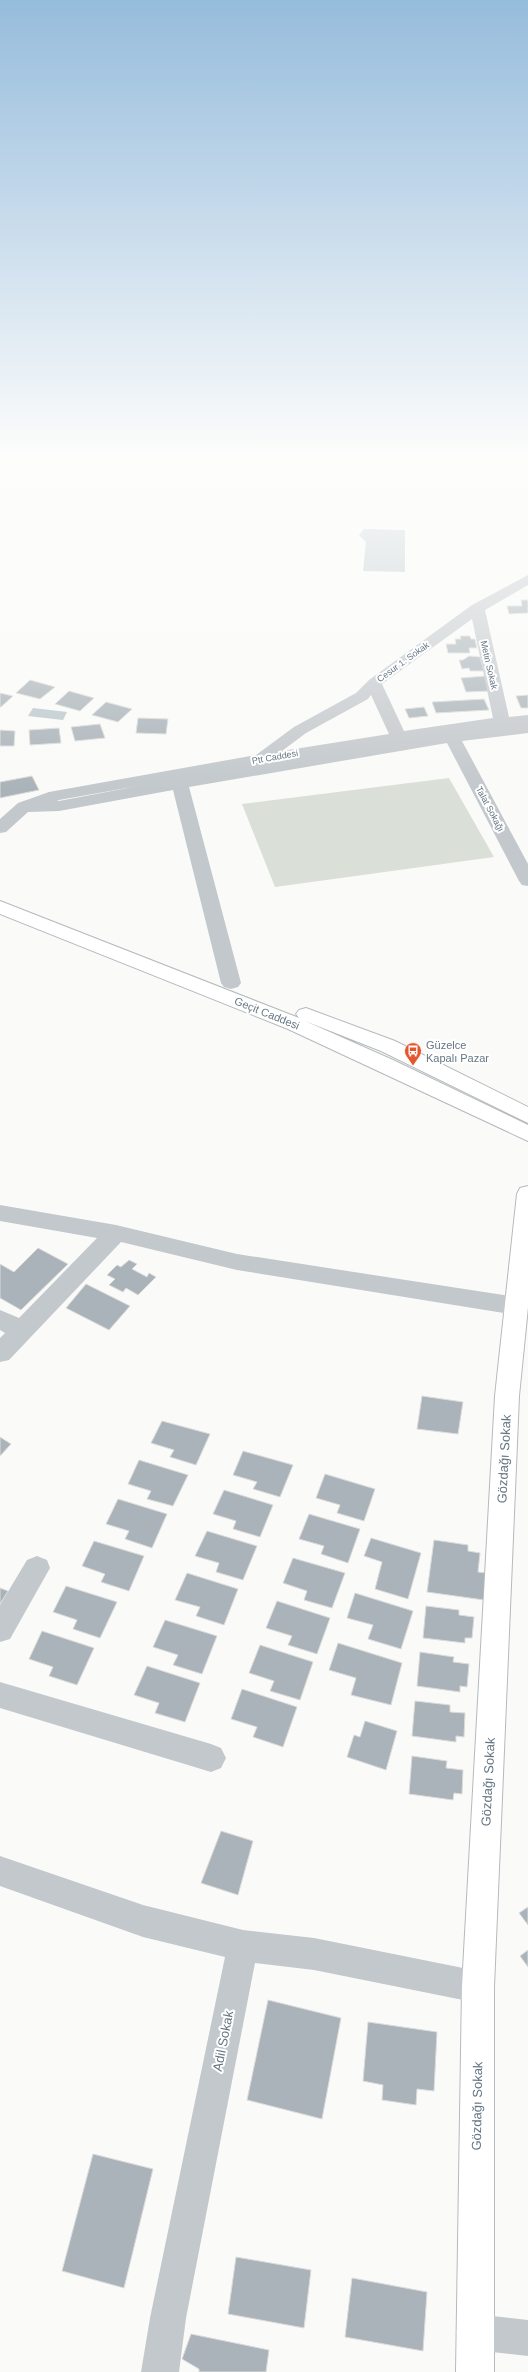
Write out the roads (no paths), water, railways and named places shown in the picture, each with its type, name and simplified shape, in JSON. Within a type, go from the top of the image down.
[{"type":"main road","name":"Geçit Caddesi","points":[[0,892],[388,1046],[528,1116]]},
{"type":"main road","name":"Geçit Caddesi","points":[[0,907],[295,1024],[386,1065],[528,1134]]},
{"type":"main road","name":"Gözdağı Sokak","points":[[474,2372],[478,1987],[507,1396],[528,1194]]},
{"type":"street","name":"Cesur 1. Sokak","points":[[260,759],[300,730],[362,696],[374,683],[477,608],[528,579]]},
{"type":"street","name":"Metin Sokak","points":[[477,608],[502,722]]},
{"type":"street","points":[[374,683],[398,737]]},
{"type":"street","name":"Ptt Caddesi","points":[[24,807],[55,796],[260,759],[398,737],[502,722],[528,720]]},
{"type":"street","name":"Ptt Caddesi","points":[[0,810],[24,807],[59,806],[452,738],[528,728]]},
{"type":"street","name":"Talat Sokağı","points":[[452,738],[528,881]]},
{"type":"street","points":[[180,784],[231,983]]},
{"type":"street","points":[[0,828],[24,807]]},
{"type":"street","points":[[0,1213],[116,1233],[237,1262],[516,1306]]},
{"type":"street","points":[[0,1352],[116,1233]]},
{"type":"street","points":[[0,1319],[22,1331]]},
{"type":"street","points":[[0,1630],[37,1568]]},
{"type":"street","points":[[0,1695],[212,1758]]},
{"type":"street","points":[[0,1871],[143,1921],[243,1946],[314,1954],[478,1987]]},
{"type":"street","name":"Adil Sokak","points":[[160,2372],[168,2318],[243,1946]]},
{"type":"street","points":[[474,2332],[528,2338]]},
{"type":"place","name":"Güzelce Kapalı Pazar","points":[[413,1066]]}]
